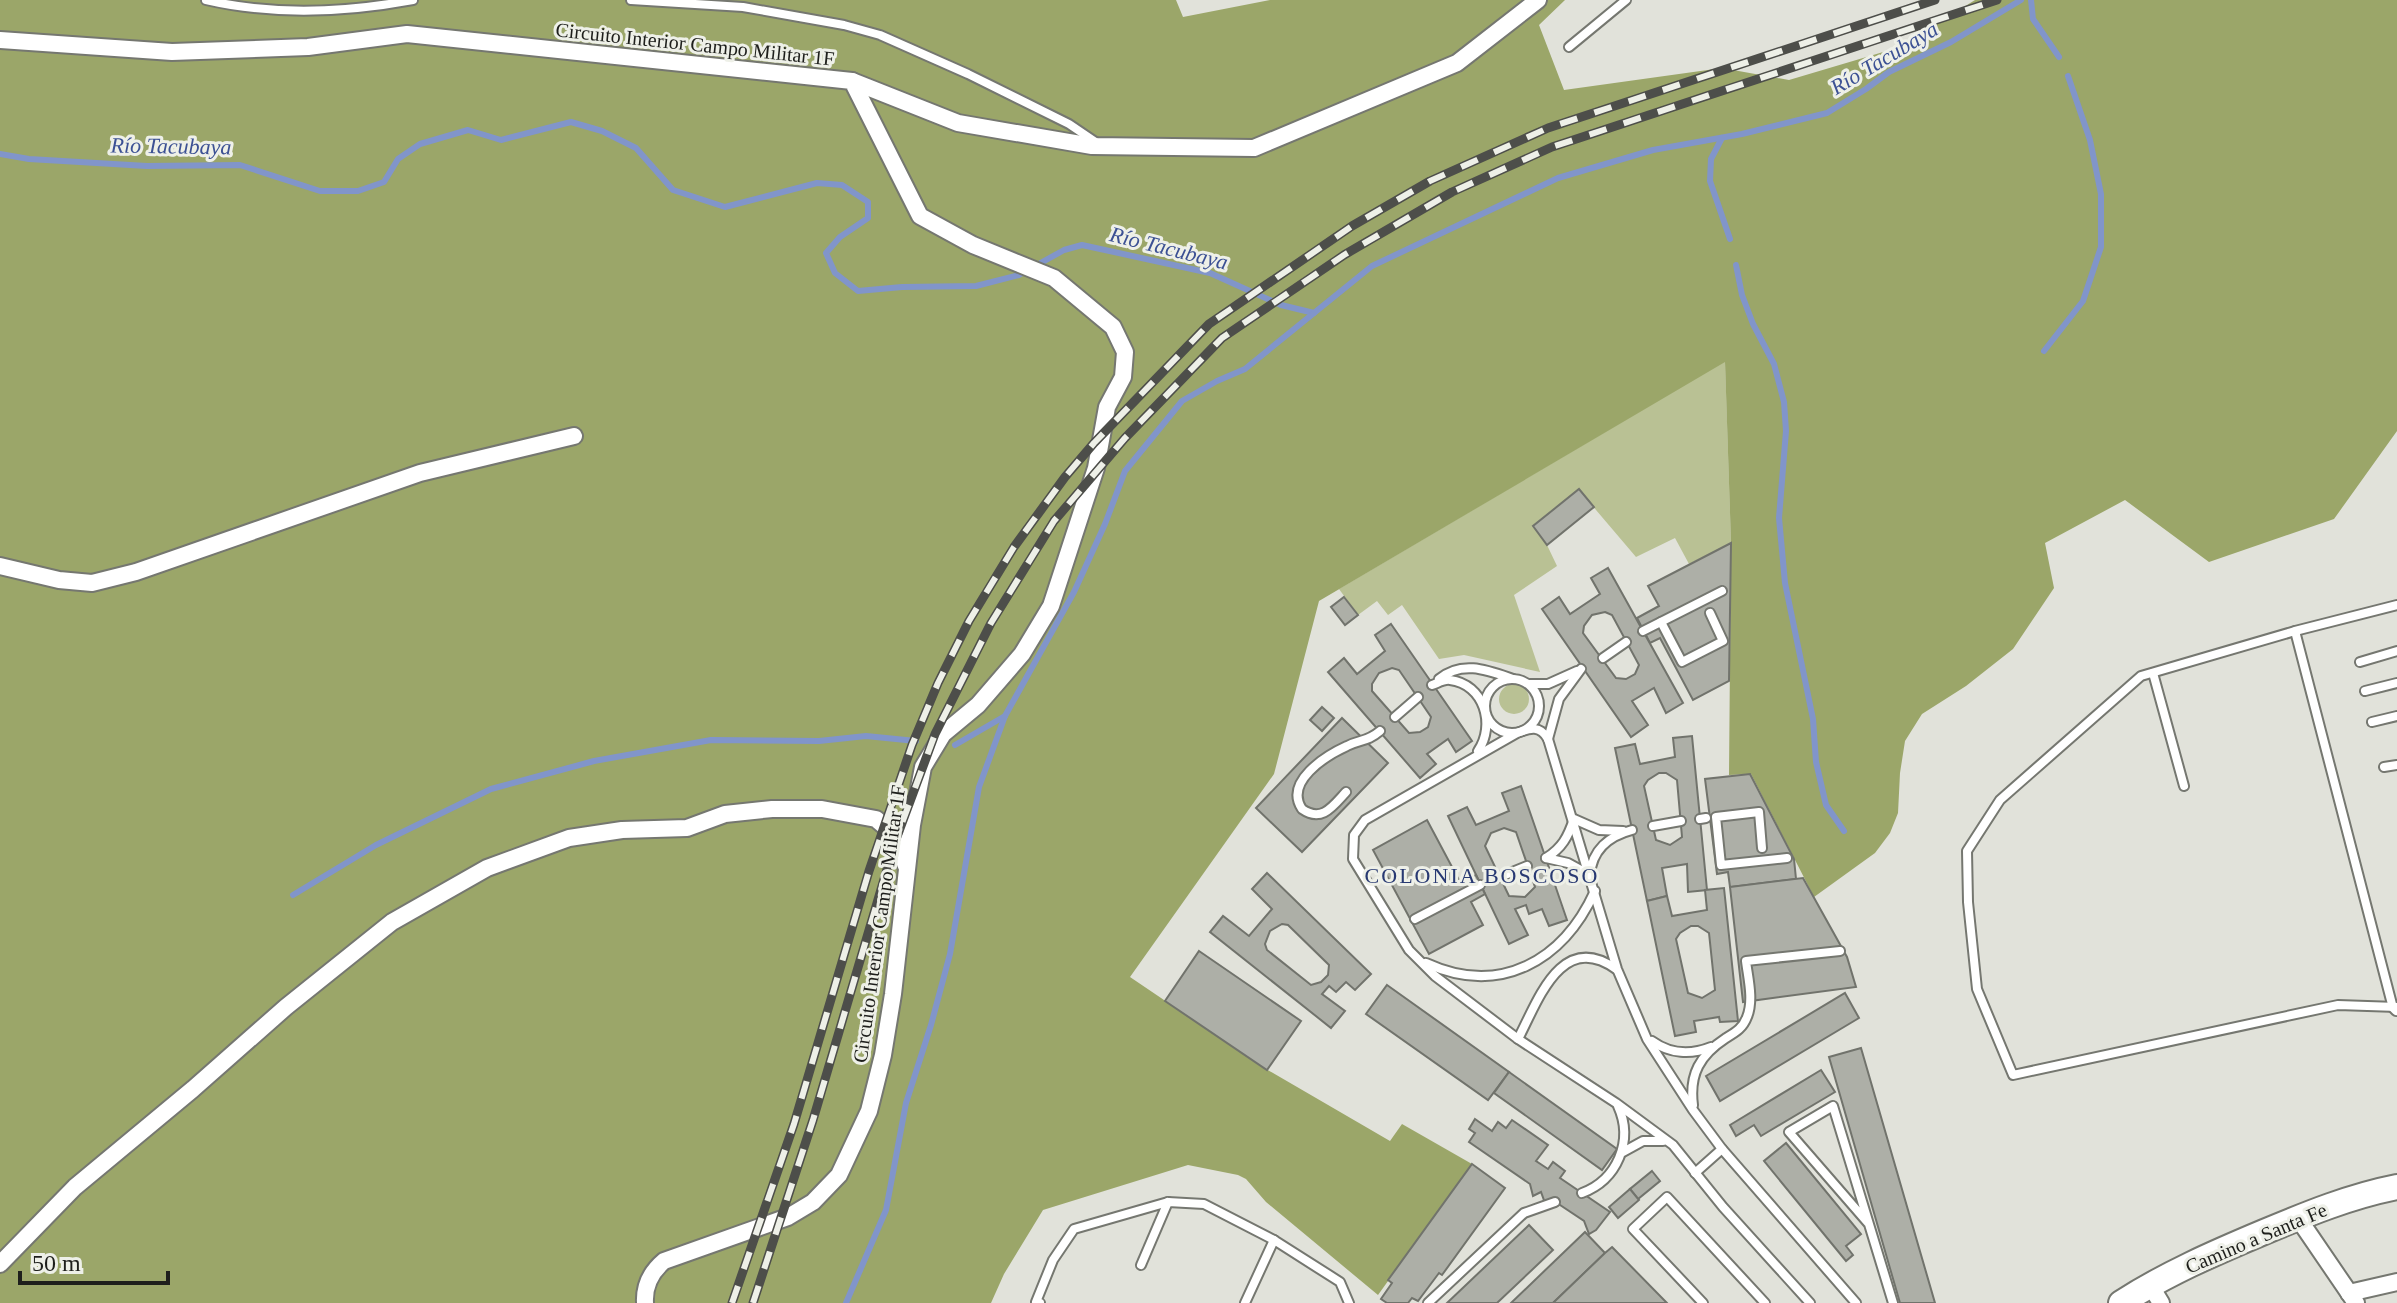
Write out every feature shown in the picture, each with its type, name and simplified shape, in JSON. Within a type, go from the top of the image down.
[{"type":"main road","name":"Camino a Santa Fe","points":[[2121,1303],[2155,1294],[2191,1263],[2298,1218],[2370,1192],[2397,1187]]},
{"type":"street","points":[[852,81],[958,123],[1101,146],[1254,148],[1457,63],[1538,0]]},
{"type":"street","name":"Circuito Interior Campo Militar 1F","points":[[0,40],[172,52],[308,47],[407,34],[852,81],[920,216],[973,245],[1054,278],[1119,334],[1125,352],[1123,377],[1107,407],[1096,468],[1059,588],[1043,623],[989,693],[943,734],[928,755],[912,825],[883,1055],[869,1111],[839,1175],[813,1202],[788,1217],[664,1261],[650,1277],[645,1303]]},
{"type":"street","points":[[0,566],[59,580],[92,583],[136,572],[420,473],[574,436]]},
{"type":"street","points":[[0,1264],[75,1187],[298,998],[392,922],[487,868],[569,838],[622,830],[687,828],[725,814],[772,809],[822,809],[876,819],[894,834],[908,873]]},
{"type":"street","points":[[2298,1218],[2353,1298],[2397,1282]]},
{"type":"lane","points":[[206,0],[258,10],[313,12],[413,0]]},
{"type":"lane","points":[[631,0],[743,7],[844,25],[880,35],[1069,124],[1101,146]]},
{"type":"lane","points":[[1569,47],[1626,0]]},
{"type":"lane","points":[[1643,631],[1722,591]]},
{"type":"lane","points":[[2295,631],[2396,1009],[2338,1005],[2013,1075],[1977,989],[1968,902],[1967,851],[2000,800],[2141,676],[2295,631],[2397,605]]},
{"type":"lane","points":[[1661,622],[1682,662],[1723,641],[1710,613]]},
{"type":"lane","points":[[1603,658],[1626,642]]},
{"type":"lane","points":[[2360,662],[2397,651]]},
{"type":"lane","points":[[1468,668],[1480,668],[1532,685],[1548,684],[1581,669],[1559,699],[1548,739],[1537,729],[1516,733],[1498,729],[1477,694],[1461,683],[1448,679],[1432,685],[1446,673],[1468,668]]},
{"type":"lane","points":[[2153,673],[2184,786]]},
{"type":"lane","points":[[1476,755],[1486,734],[1489,693],[1495,685],[1519,680],[1533,688],[1617,969],[1647,1039],[1722,1149],[1856,1303]]},
{"type":"lane","points":[[2365,691],[2397,683]]},
{"type":"lane","points":[[1395,717],[1418,697]]},
{"type":"lane","points":[[1539,707],[1538,716],[1526,730],[1476,755],[1365,820],[1354,835],[1352,852],[1357,867],[1409,950],[1435,976],[1518,1039],[1616,1103],[1673,1145],[1723,1207],[1810,1303]]},
{"type":"lane","points":[[2372,722],[2397,716]]},
{"type":"lane","points":[[1346,792],[1325,814],[1319,815],[1302,809],[1297,797],[1299,784],[1320,763],[1349,744],[1367,741],[1380,731]]},
{"type":"lane","points":[[2384,767],[2397,765]]},
{"type":"lane","points":[[1762,848],[1759,812],[1716,817],[1721,865],[1787,858]]},
{"type":"lane","points":[[1574,819],[1599,830],[1632,830],[1603,844],[1591,864],[1590,875]]},
{"type":"lane","points":[[1574,819],[1563,845],[1546,858],[1568,863],[1590,875]]},
{"type":"lane","points":[[1653,826],[1681,821]]},
{"type":"lane","points":[[1500,877],[1527,866]]},
{"type":"lane","points":[[1415,919],[1480,885]]},
{"type":"lane","points":[[1409,950],[1422,961],[1456,973],[1473,976],[1509,972],[1556,948],[1579,922],[1595,891]]},
{"type":"lane","points":[[1647,1039],[1678,1052],[1703,1050],[1715,1045],[1741,1029],[1746,1020],[1750,1002],[1746,961],[1840,951]]},
{"type":"lane","points":[[1518,1039],[1547,982],[1562,965],[1591,958],[1617,969]]},
{"type":"lane","points":[[1693,1110],[1691,1084],[1694,1073],[1699,1062],[1715,1045]]},
{"type":"lane","points":[[1616,1103],[1624,1126],[1623,1152]]},
{"type":"lane","points":[[1868,1223],[1789,1132],[1833,1106],[1893,1303]]},
{"type":"lane","points":[[1582,1193],[1596,1188],[1623,1152],[1643,1141],[1667,1142]]},
{"type":"lane","points":[[1695,1173],[1722,1149]]},
{"type":"lane","points":[[1703,1303],[1633,1229],[1667,1197],[1765,1303]]},
{"type":"lane","points":[[1141,1265],[1168,1202]]},
{"type":"lane","points":[[1040,1303],[1036,1302],[1053,1260],[1074,1229],[1168,1202],[1204,1204],[1274,1240],[1340,1282],[1349,1303]]},
{"type":"lane","points":[[1428,1303],[1524,1213],[1555,1202]]},
{"type":"lane","points":[[1245,1303],[1274,1240]]},
{"type":"green space","points":[[0,0],[1176,0],[1183,17],[1270,0],[1565,0],[1539,25],[1564,90],[1722,68],[1789,80],[1900,47],[1975,0],[2397,0],[2397,431],[2334,519],[2209,562],[2125,500],[2045,543],[2054,588],[2013,649],[1966,686],[1922,714],[1905,741],[1898,813],[1890,833],[1875,853],[1814,897],[1751,774],[1729,775],[1731,543],[1725,362],[1319,601],[1274,774],[1130,977],[1266,1069],[1390,1141],[1402,1124],[1472,1164],[1378,1295],[1266,1202],[1246,1179],[1188,1165],[1043,1210],[1004,1274],[991,1303],[0,1303]]},
{"type":"green space","points":[[1725,361],[1731,543],[1689,564],[1675,538],[1636,557],[1579,490],[1533,526],[1557,566],[1514,595],[1540,672],[1464,655],[1439,659],[1402,605],[1388,615],[1377,601],[1358,615],[1339,589]]},
{"type":"green space","points":[[1514,684],[1520,685],[1528,693],[1528,705],[1520,713],[1514,714],[1508,713],[1500,705],[1499,699],[1500,693],[1508,685]]},
{"type":"building","points":[[1579,489],[1594,507],[1547,545],[1533,526]]},
{"type":"building","points":[[1731,543],[1729,681],[1693,700],[1660,638],[1650,643],[1637,618],[1659,606],[1648,586]]},
{"type":"building","points":[[1608,568],[1683,703],[1666,713],[1654,688],[1632,701],[1648,725],[1631,737],[1542,609],[1559,597],[1570,614],[1600,594],[1591,578]],"holes":[[[1605,612],[1612,615],[1639,665],[1635,674],[1626,679],[1616,678],[1583,633],[1592,615]]]},
{"type":"building","points":[[1344,597],[1358,615],[1345,625],[1331,607]]},
{"type":"building","points":[[1391,624],[1472,741],[1456,752],[1448,739],[1427,754],[1436,764],[1420,778],[1328,672],[1344,658],[1357,674],[1385,651],[1375,635]],"holes":[[[1392,668],[1399,670],[1431,717],[1428,727],[1420,732],[1409,733],[1372,691],[1372,684],[1379,673]]]},
{"type":"building","points":[[1322,707],[1334,718],[1322,731],[1310,720]]},
{"type":"building","points":[[1342,718],[1388,763],[1302,852],[1256,808]]},
{"type":"building","points":[[1692,736],[1707,890],[1688,892],[1687,864],[1662,868],[1667,896],[1647,901],[1615,748],[1635,744],[1640,764],[1675,757],[1673,738]],"holes":[[[1659,773],[1666,773],[1677,780],[1682,837],[1670,845],[1656,840],[1644,786]]]},
{"type":"building","points":[[1750,774],[1794,859],[1796,879],[1730,887],[1728,872],[1717,874],[1705,779]]},
{"type":"building","points":[[1521,786],[1567,920],[1549,926],[1542,909],[1529,914],[1526,905],[1515,909],[1528,935],[1509,944],[1448,816],[1467,807],[1476,825],[1509,811],[1502,793]],"holes":[[[1504,828],[1516,832],[1535,887],[1525,897],[1509,896],[1485,846],[1491,833]]]},
{"type":"building","points":[[1427,820],[1460,882],[1476,875],[1485,894],[1471,902],[1483,925],[1429,954],[1373,850]]},
{"type":"building","points":[[1267,873],[1371,974],[1355,990],[1346,982],[1336,992],[1329,986],[1322,994],[1345,1011],[1331,1028],[1210,932],[1223,916],[1249,936],[1272,909],[1252,889]],"holes":[[[1282,924],[1288,925],[1329,965],[1328,975],[1321,982],[1311,985],[1267,950],[1265,944],[1270,931]]]},
{"type":"building","points":[[1803,878],[1847,957],[1856,987],[1743,1002],[1730,887]]},
{"type":"building","points":[[1724,888],[1738,1021],[1720,1022],[1719,1017],[1694,1021],[1696,1032],[1675,1036],[1647,901],[1667,896],[1672,916],[1707,910],[1705,890]],"holes":[[[1691,926],[1698,926],[1709,933],[1715,990],[1702,998],[1688,993],[1676,939]]]},
{"type":"building","points":[[1199,951],[1301,1021],[1267,1070],[1165,1001]]},
{"type":"building","points":[[1387,985],[1509,1072],[1488,1100],[1366,1014]]},
{"type":"building","points":[[1845,993],[1859,1018],[1720,1101],[1706,1076]]},
{"type":"building","points":[[1861,1048],[1935,1303],[1900,1303],[1829,1057]]},
{"type":"building","points":[[1821,1070],[1835,1092],[1761,1136],[1754,1125],[1736,1136],[1730,1125]]},
{"type":"building","points":[[1509,1072],[1617,1149],[1602,1170],[1494,1093]]},
{"type":"building","points":[[1475,1119],[1492,1131],[1498,1122],[1506,1128],[1512,1120],[1548,1145],[1536,1161],[1548,1169],[1553,1162],[1565,1171],[1560,1178],[1610,1212],[1596,1230],[1589,1234],[1584,1221],[1554,1201],[1545,1203],[1541,1192],[1533,1196],[1530,1184],[1469,1142],[1475,1133],[1469,1129]]},
{"type":"building","points":[[1786,1143],[1861,1234],[1846,1246],[1853,1255],[1846,1261],[1764,1161]]},
{"type":"building","points":[[1472,1164],[1505,1188],[1442,1275],[1439,1273],[1418,1301],[1412,1298],[1408,1303],[1387,1303],[1381,1299],[1392,1283],[1388,1280]]},
{"type":"building","points":[[1652,1171],[1660,1181],[1638,1199],[1630,1189]]},
{"type":"building","points":[[1630,1189],[1639,1200],[1618,1218],[1609,1207]]},
{"type":"building","points":[[1529,1225],[1553,1250],[1497,1303],[1447,1303]]},
{"type":"building","points":[[1585,1232],[1605,1253],[1553,1303],[1511,1303]]},
{"type":"building","points":[[1612,1247],[1667,1303],[1553,1303],[1605,1253]]},
{"type":"waterway","points":[[846,1303],[886,1210],[906,1103],[950,954],[979,787],[1005,716],[1074,592],[1125,471],[1182,401],[1245,369],[1372,266],[1558,178],[1653,150],[1742,134],[1827,113],[1889,72],[1951,42],[2021,0]]},
{"type":"waterway","points":[[2031,0],[2033,19],[2059,57]]},
{"type":"waterway","points":[[2044,351],[2083,301],[2101,247],[2101,194],[2090,140],[2068,76]]},
{"type":"waterway","name":"Río Tacubaya","points":[[0,154],[29,159],[147,166],[240,165],[320,191],[358,191],[384,182],[398,159],[420,144],[468,130],[501,140],[571,122],[602,131],[636,148],[673,190],[725,207],[817,183],[842,185],[868,202],[868,218],[840,237],[826,253],[835,273],[858,291],[976,286],[1019,275],[1064,250],[1082,245],[1210,273],[1281,305],[1314,313]]},
{"type":"waterway","points":[[1722,138],[1711,159],[1710,181],[1730,239]]},
{"type":"waterway","points":[[1736,265],[1742,295],[1774,364],[1784,402],[1786,431],[1779,518],[1785,583],[1813,719],[1816,762],[1826,805],[1844,831]]},
{"type":"waterway","points":[[955,745],[1005,716]]},
{"type":"waterway","points":[[293,895],[376,845],[491,789],[594,761],[711,740],[819,741],[866,736],[916,741]]},
{"type":"railway","points":[[732,1303],[794,1124],[869,871],[912,745],[938,683],[969,621],[1014,547],[1094,443],[1209,324],[1352,226],[1430,181],[1548,128],[1935,0]]},
{"type":"railway","points":[[753,1303],[813,1120],[895,842],[935,734],[991,623],[1054,521],[1125,438],[1222,338],[1344,255],[1452,192],[1552,147],[1997,0]]},
{"type":"district","name":"COLONIA BOSCOSO","points":[[1482,875]]}]
